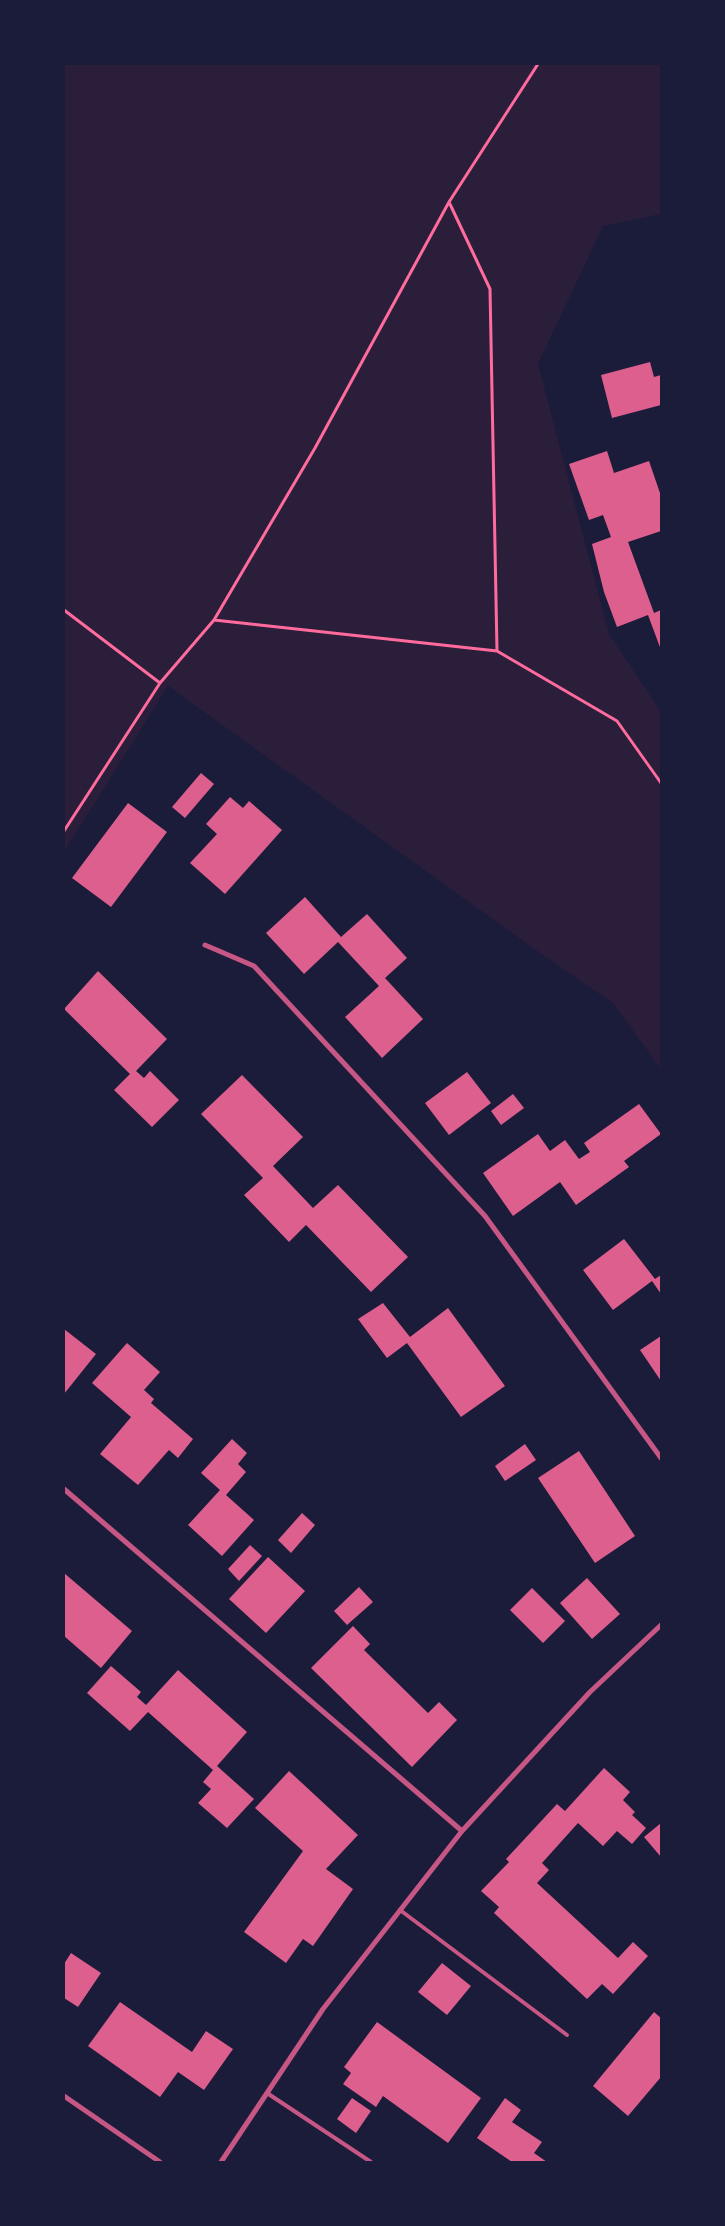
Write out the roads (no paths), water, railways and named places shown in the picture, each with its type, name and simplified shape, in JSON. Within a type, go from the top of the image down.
[{"type":"street","points":[[205,945],[254,966],[485,1216],[661,1458]]},
{"type":"street","points":[[64,1489],[462,1831]]},
{"type":"street","points":[[221,2162],[323,2010],[462,1831],[590,1692],[661,1625]]},
{"type":"street","points":[[64,2096],[160,2162]]},
{"type":"lane","points":[[400,1910],[567,2035]]},
{"type":"lane","points":[[267,2092],[371,2162]]}]
